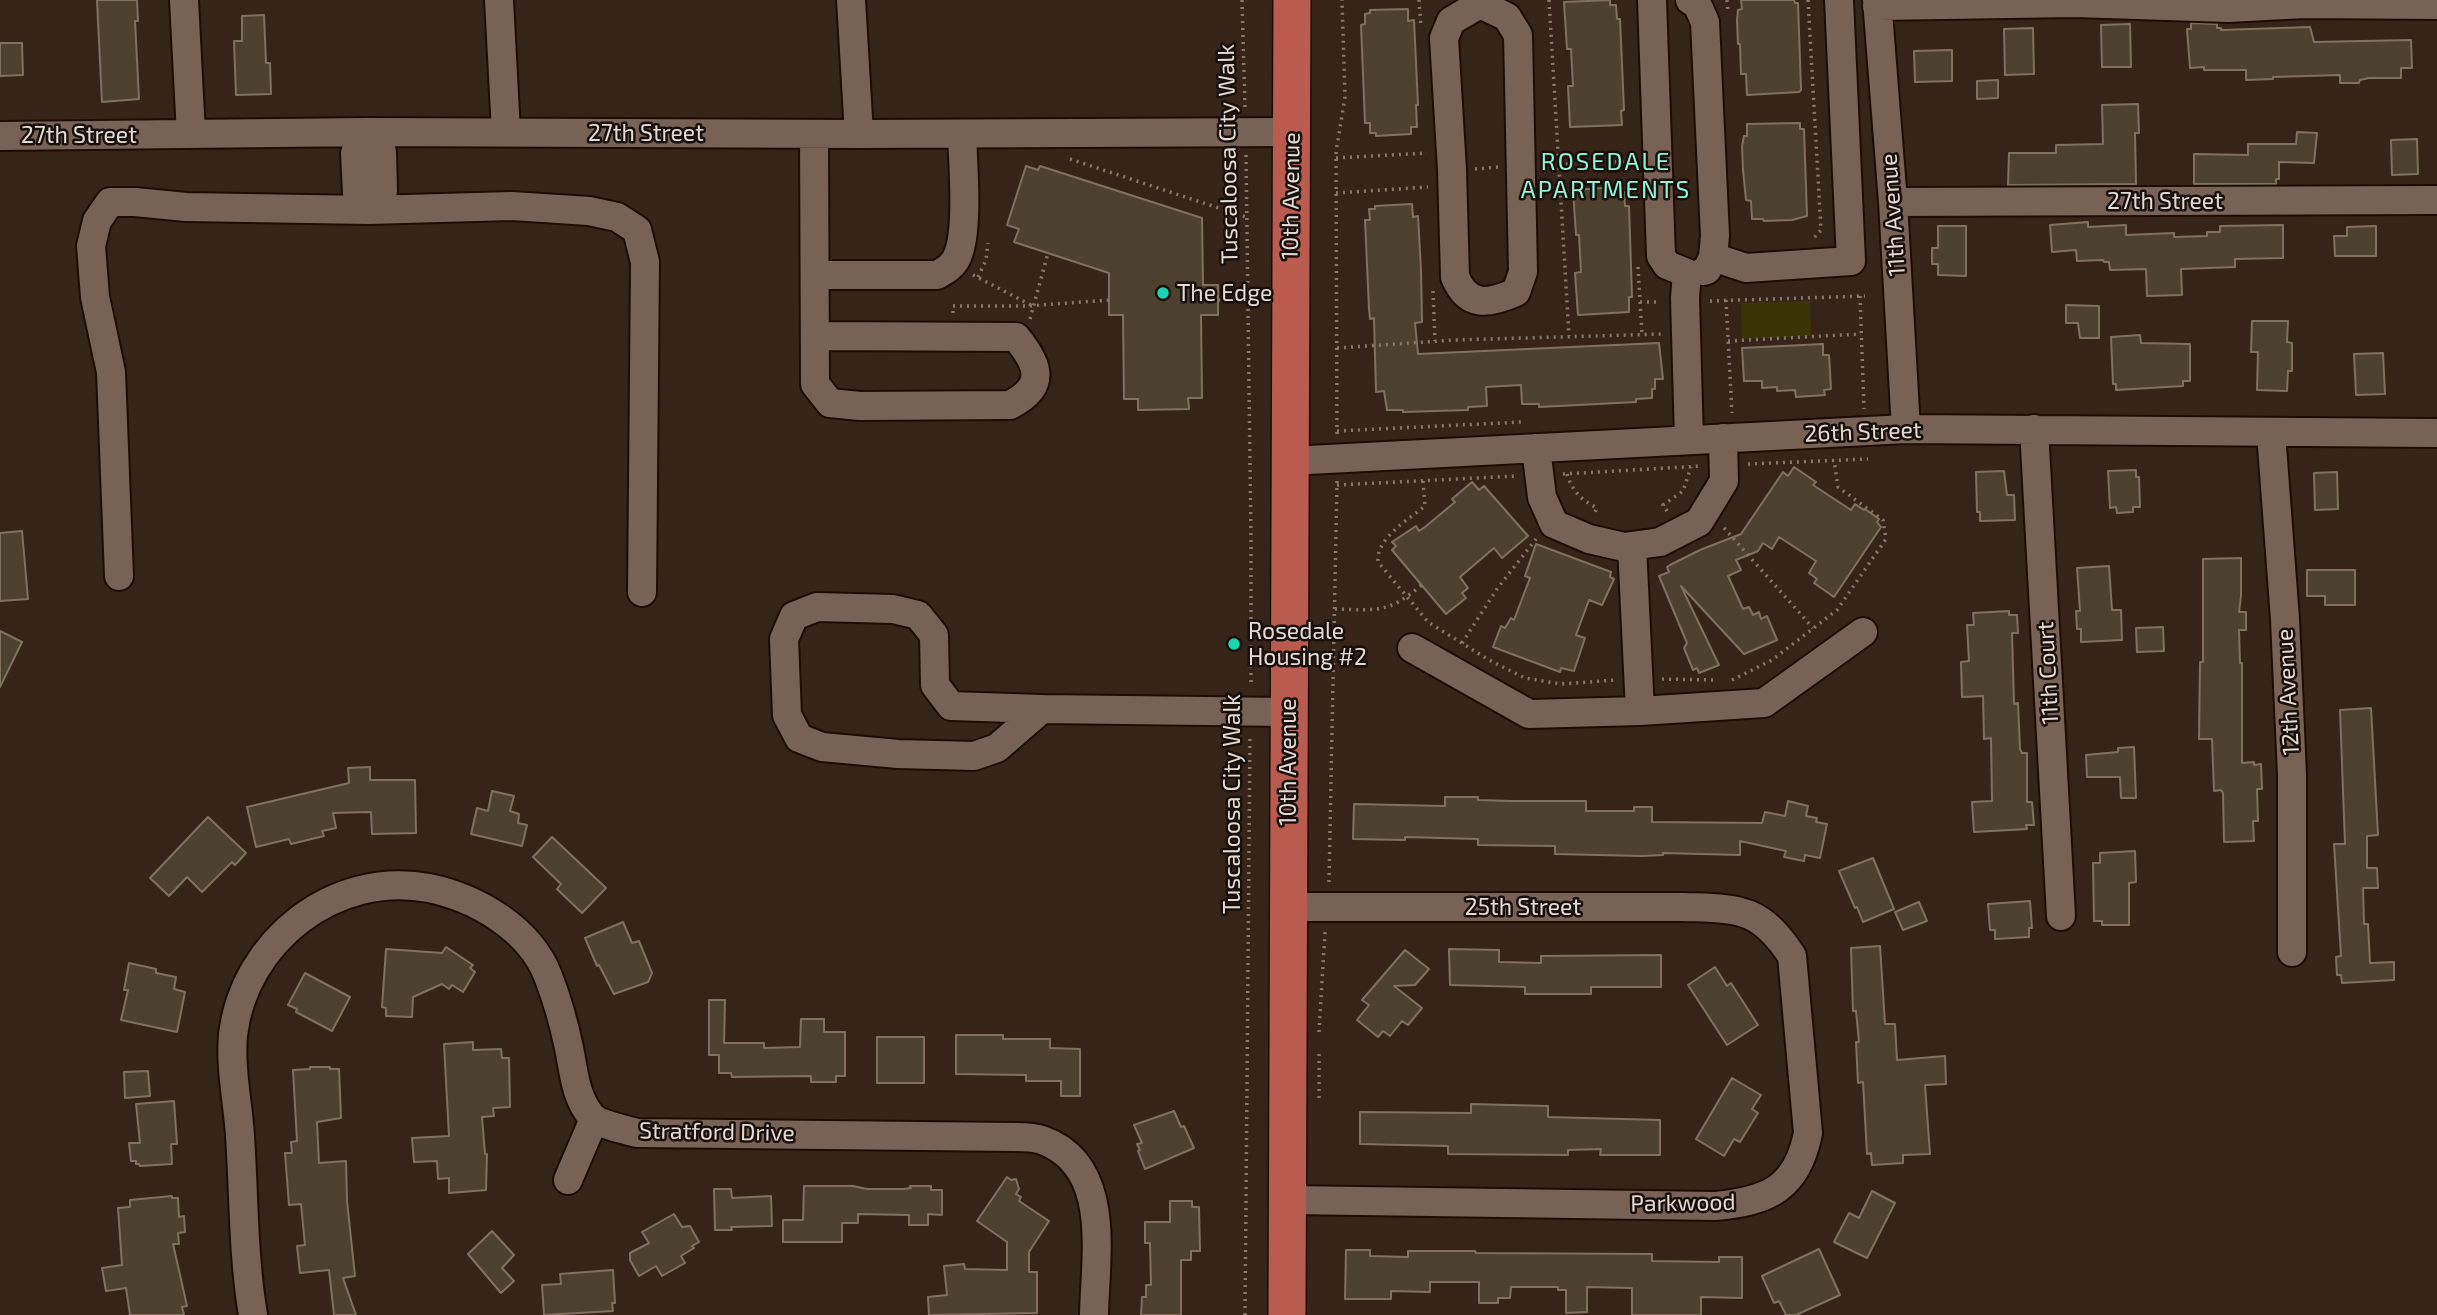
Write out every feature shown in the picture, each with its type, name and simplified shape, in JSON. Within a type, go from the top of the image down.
[{"type":"main road","name":"10th Avenue","points":[[1287,1315],[1292,0]]},
{"type":"street","points":[[184,0],[191,134]]},
{"type":"street","points":[[499,0],[506,132]]},
{"type":"street","points":[[851,0],[859,134]]},
{"type":"street","points":[[1652,0],[1661,256],[1667,265],[1687,273],[1707,270],[1713,257],[1715,236],[1705,22],[1696,4],[1690,0]]},
{"type":"street","points":[[1713,257],[1746,268],[1852,261],[1839,0]]},
{"type":"street","points":[[1480,2],[1507,17],[1518,35],[1523,272],[1516,292],[1498,300],[1477,301],[1461,291],[1455,277],[1444,38],[1451,20],[1480,2]]},
{"type":"street","points":[[1877,3],[2075,3],[2228,8],[2304,4],[2437,5]]},
{"type":"street","name":"11th Avenue","points":[[1877,3],[1893,202],[1906,429]]},
{"type":"street","points":[[368,132],[382,152],[383,191],[369,210]]},
{"type":"street","name":"27th Street","points":[[0,136],[368,132],[1292,132]]},
{"type":"street","points":[[814,134],[815,384],[830,403],[860,406],[1010,405],[1027,396],[1035,379],[1032,357],[1016,337],[815,336]]},
{"type":"street","points":[[815,275],[937,275],[953,264],[958,255],[963,226],[962,134]]},
{"type":"street","name":"27th Street","points":[[1893,202],[2437,200]]},
{"type":"street","points":[[119,576],[111,372],[95,297],[91,246],[97,221],[110,202],[186,207],[369,210],[512,206],[564,209],[617,217],[637,230],[645,262],[642,592]]},
{"type":"street","points":[[1687,273],[1685,302],[1690,454]]},
{"type":"street","name":"26th Street","points":[[1289,461],[1548,465],[1690,454],[1727,439],[1906,429],[2437,433]]},
{"type":"street","name":"11th Court","points":[[2034,429],[2061,916]]},
{"type":"street","name":"12th Avenue","points":[[2271,433],[2285,619],[2292,775],[2292,952]]},
{"type":"street","points":[[1548,465],[1542,497],[1554,524],[1589,539],[1624,547],[1660,542],[1699,522],[1724,481],[1727,439]]},
{"type":"street","points":[[1632,546],[1640,711]]},
{"type":"street","points":[[1042,709],[997,748],[974,756],[898,754],[822,747],[799,738],[787,715],[784,639],[794,616],[817,607],[893,609],[918,615],[934,635],[935,685],[951,706],[1288,712]]},
{"type":"street","points":[[1412,648],[1529,714],[1640,711],[1764,703],[1863,632]]},
{"type":"street","points":[[253,1315],[244,1238],[240,1135],[232,1060],[233,1035],[239,1010],[258,964],[273,943],[310,911],[332,899],[380,886],[405,885],[454,895],[477,904],[498,917],[534,952],[548,975],[579,1096],[594,1119],[568,1180]]},
{"type":"street","name":"25th Street","points":[[1287,907],[1683,907],[1733,909],[1757,916]]},
{"type":"street","name":"Parkwood","points":[[1288,1200],[1716,1206],[1742,1204],[1766,1195],[1788,1180],[1803,1158],[1808,1133],[1792,956],[1777,934],[1757,916]]},
{"type":"street","name":"Stratford Drive","points":[[594,1119],[636,1133],[1041,1139],[1063,1151],[1080,1169],[1091,1192],[1096,1216],[1094,1315]]},
{"type":"path","name":"Tuscaloosa City Walk","points":[[1242,0],[1248,300],[1250,712],[1245,1315]]},
{"type":"path","points":[[1549,0],[1569,336]]},
{"type":"path","points":[[1801,240],[1815,239],[1821,230],[1808,0]]},
{"type":"path","points":[[1723,10],[1726,19]]},
{"type":"path","points":[[1336,158],[1427,153]]},
{"type":"path","points":[[1062,156],[1247,217]]},
{"type":"path","points":[[1336,193],[1428,187]]},
{"type":"path","points":[[953,264],[1033,306]]},
{"type":"path","points":[[1640,302],[1862,296],[1864,410]]},
{"type":"path","points":[[953,337],[953,306],[1033,306],[1108,300]]},
{"type":"path","points":[[1218,300],[1248,300]]},
{"type":"path","points":[[1726,300],[1727,439]]},
{"type":"path","points":[[1337,348],[1454,340],[1669,334]]},
{"type":"path","points":[[1728,341],[1861,334]]},
{"type":"path","points":[[1337,485],[1690,454],[1727,439],[1868,459]]},
{"type":"path","points":[[1672,520],[1663,505],[1683,491],[1690,454]]},
{"type":"path","points":[[1548,465],[1577,496],[1597,508],[1590,523]]},
{"type":"path","points":[[1720,525],[1813,628]]},
{"type":"path","points":[[1462,643],[1497,589],[1541,533]]},
{"type":"path","points":[[1335,608],[1388,608],[1408,597],[1423,584]]},
{"type":"path","points":[[1319,1034],[1323,942],[1328,907]]},
{"type":"path","points":[[1318,1047],[1319,1103]]},
{"type":"shaded area","points":[[1810,301],[1811,336],[1742,339],[1741,303]]},
{"type":"building","points":[[97,0],[137,0],[138,21],[135,21],[139,99],[102,102]]},
{"type":"building","points":[[1610,0],[1610,5],[1616,5],[1617,19],[1620,19],[1624,110],[1621,111],[1622,125],[1570,127],[1568,86],[1573,86],[1564,2]]},
{"type":"building","points":[[1741,0],[1794,0],[1798,3],[1799,92],[1747,95],[1746,74],[1741,74],[1738,44],[1737,20],[1738,10],[1742,9]]},
{"type":"building","points":[[1408,9],[1408,21],[1414,20],[1417,127],[1411,127],[1411,134],[1376,136],[1376,133],[1370,133],[1370,123],[1365,123],[1361,25],[1365,24],[1365,14],[1370,13],[1370,10]]},
{"type":"building","points":[[264,15],[266,63],[270,63],[271,94],[236,95],[234,41],[242,41],[242,16]]},
{"type":"building","points":[[2191,23],[2217,24],[2217,28],[2221,30],[2310,27],[2314,42],[2411,40],[2412,68],[2401,68],[2401,78],[2369,78],[2360,80],[2359,83],[2340,83],[2340,75],[2246,80],[2246,70],[2190,68],[2187,29],[2191,29]]},
{"type":"building","points":[[2130,24],[2131,67],[2102,67],[2101,25]]},
{"type":"building","points":[[2033,28],[2034,74],[2005,75],[2004,29]]},
{"type":"building","points":[[0,43],[22,43],[23,75],[0,76]]},
{"type":"building","points":[[1952,50],[1952,81],[1915,82],[1914,51]]},
{"type":"building","points":[[1998,80],[1998,98],[1977,99],[1977,81]]},
{"type":"building","points":[[2138,104],[2139,133],[2135,133],[2136,184],[2008,185],[2009,153],[2056,153],[2056,145],[2103,144],[2102,105]]},
{"type":"building","points":[[1800,123],[1800,129],[1804,129],[1807,216],[1792,220],[1752,219],[1751,201],[1746,200],[1743,170],[1742,146],[1744,136],[1747,136],[1747,124]]},
{"type":"building","points":[[2297,132],[2317,133],[2314,163],[2279,162],[2279,179],[2276,179],[2276,184],[2194,184],[2194,154],[2248,155],[2248,144],[2296,144]]},
{"type":"building","points":[[2417,139],[2418,174],[2392,175],[2391,140]]},
{"type":"building","name":"The Edge","points":[[1026,166],[1038,170],[1040,166],[1202,218],[1203,285],[1218,285],[1218,315],[1201,315],[1202,398],[1188,398],[1189,409],[1138,410],[1138,399],[1124,399],[1123,315],[1109,315],[1109,273],[1014,242],[1019,229],[1007,225]]},
{"type":"building","points":[[1618,187],[1619,192],[1624,192],[1625,206],[1629,206],[1632,297],[1629,297],[1629,312],[1578,315],[1575,273],[1581,272],[1573,190]]},
{"type":"building","points":[[1412,204],[1413,217],[1418,216],[1421,270],[1422,322],[1415,323],[1418,354],[1659,343],[1663,379],[1655,379],[1652,398],[1636,399],[1636,402],[1539,407],[1539,404],[1522,404],[1521,385],[1486,387],[1487,406],[1468,407],[1468,410],[1387,410],[1384,391],[1376,392],[1374,318],[1370,319],[1369,309],[1365,220],[1370,220],[1369,209],[1375,209],[1375,206]]},
{"type":"building","points":[[2088,222],[2088,227],[2126,225],[2126,235],[2174,233],[2174,237],[2207,236],[2207,232],[2220,232],[2220,226],[2283,225],[2283,258],[2235,259],[2235,267],[2181,269],[2182,295],[2147,296],[2146,269],[2110,270],[2109,262],[2103,260],[2077,261],[2076,250],[2052,252],[2050,225]]},
{"type":"building","points":[[1938,226],[1966,226],[1966,276],[1938,275],[1938,264],[1932,264],[1932,248],[1938,248]]},
{"type":"building","points":[[2376,226],[2376,256],[2335,256],[2334,236],[2347,236],[2347,227]]},
{"type":"building","points":[[2066,305],[2099,306],[2099,338],[2080,338],[2078,323],[2066,323]]},
{"type":"building","points":[[2252,321],[2288,321],[2287,342],[2292,343],[2292,371],[2288,371],[2287,391],[2257,390],[2258,352],[2251,352]]},
{"type":"building","points":[[2140,335],[2141,343],[2190,344],[2190,381],[2183,381],[2183,386],[2116,390],[2116,384],[2113,384],[2111,337]]},
{"type":"building","points":[[1823,344],[1823,355],[1829,355],[1831,389],[1824,390],[1825,395],[1796,397],[1795,390],[1777,391],[1777,387],[1762,388],[1762,381],[1744,381],[1742,348]]},
{"type":"building","points":[[2383,353],[2385,394],[2356,395],[2354,354]]},
{"type":"building","points":[[1794,467],[1816,482],[1813,485],[1851,510],[1855,504],[1865,509],[1879,519],[1877,522],[1881,527],[1834,597],[1814,583],[1817,579],[1809,573],[1816,561],[1779,537],[1772,549],[1763,543],[1758,551],[1736,560],[1741,570],[1728,576],[1743,609],[1749,607],[1753,615],[1759,612],[1761,619],[1767,616],[1777,640],[1744,654],[1681,586],[1719,665],[1699,673],[1697,668],[1693,670],[1684,648],[1687,643],[1659,576],[1669,572],[1667,567],[1670,565],[1741,534],[1783,472],[1788,476]]},
{"type":"building","points":[[2136,470],[2136,477],[2139,477],[2140,507],[2133,507],[2133,512],[2117,513],[2116,507],[2110,508],[2108,471]]},
{"type":"building","points":[[2004,471],[2007,495],[2014,495],[2015,520],[1980,521],[1980,512],[1977,512],[1976,472]]},
{"type":"building","points":[[2337,472],[2338,509],[2315,510],[2314,473]]},
{"type":"building","points":[[1472,482],[1479,490],[1484,486],[1528,536],[1502,558],[1494,548],[1460,577],[1468,588],[1462,593],[1466,598],[1446,614],[1392,550],[1396,546],[1392,542],[1416,526],[1419,531],[1425,527],[1455,502],[1452,499]]},
{"type":"building","points":[[22,531],[28,599],[0,601],[0,533]]},
{"type":"building","points":[[1536,544],[1611,572],[1610,577],[1614,579],[1602,605],[1589,600],[1576,635],[1585,638],[1574,671],[1561,668],[1560,672],[1493,647],[1501,626],[1505,628],[1511,618],[1514,620],[1530,578],[1525,576]]},
{"type":"building","points":[[2241,558],[2239,612],[2246,612],[2246,630],[2239,630],[2242,663],[2242,763],[2261,764],[2262,789],[2257,789],[2258,821],[2253,821],[2254,841],[2224,842],[2223,793],[2221,790],[2214,791],[2212,739],[2199,739],[2200,662],[2203,662],[2203,559]]},
{"type":"building","points":[[2109,566],[2112,610],[2121,610],[2122,640],[2081,642],[2076,611],[2080,611],[2077,568]]},
{"type":"building","points":[[2307,570],[2355,570],[2355,605],[2325,605],[2325,596],[2307,596]]},
{"type":"building","points":[[2009,611],[2009,615],[2017,615],[2018,633],[2012,633],[2014,704],[2018,703],[2020,749],[2022,753],[2027,753],[2027,802],[2032,802],[2034,825],[2026,825],[2027,829],[1974,832],[1972,802],[1992,801],[1991,738],[1984,739],[1983,696],[1962,697],[1961,662],[1969,661],[1967,625],[1974,625],[1973,613]]},
{"type":"building","points":[[2163,627],[2164,651],[2137,652],[2136,628]]},
{"type":"building","points":[[0,631],[22,642],[0,687]]},
{"type":"building","points":[[2371,708],[2378,835],[2367,836],[2367,868],[2377,868],[2378,888],[2363,888],[2364,924],[2368,924],[2370,963],[2394,962],[2394,980],[2342,983],[2341,975],[2337,975],[2336,957],[2341,956],[2334,844],[2345,844],[2340,710]]},
{"type":"building","points":[[2134,747],[2136,798],[2121,798],[2120,777],[2087,777],[2086,755],[2118,752],[2118,748]]},
{"type":"building","points":[[370,767],[370,780],[415,780],[416,833],[372,834],[371,812],[333,813],[336,828],[322,831],[324,836],[291,844],[289,839],[256,847],[247,807],[349,783],[348,768]]},
{"type":"building","points":[[492,791],[514,796],[510,811],[519,814],[518,823],[527,825],[522,846],[471,834],[477,808],[488,811]]},
{"type":"building","points":[[1445,797],[1511,801],[1586,801],[1586,811],[1634,811],[1634,807],[1652,807],[1652,822],[1762,823],[1765,812],[1785,816],[1788,801],[1808,806],[1806,816],[1827,824],[1820,858],[1805,855],[1804,861],[1784,857],[1786,851],[1740,841],[1740,855],[1663,853],[1642,856],[1555,854],[1555,846],[1478,845],[1478,839],[1353,839],[1354,804],[1445,806]]},
{"type":"building","points":[[208,817],[246,853],[235,865],[232,862],[202,892],[187,877],[169,896],[150,878]]},
{"type":"building","points":[[552,837],[606,888],[582,913],[557,889],[561,884],[533,857]]},
{"type":"building","points":[[2135,851],[2136,882],[2129,883],[2129,925],[2102,925],[2102,921],[2094,921],[2093,863],[2100,863],[2100,853]]},
{"type":"building","points":[[1873,858],[1894,909],[1863,922],[1839,871]]},
{"type":"building","points":[[2030,901],[2032,928],[2029,928],[2029,937],[1995,939],[1995,930],[1990,930],[1988,904]]},
{"type":"building","points":[[1919,902],[1927,921],[1903,930],[1895,912]]},
{"type":"building","points":[[623,922],[632,943],[639,941],[652,973],[648,982],[614,994],[599,965],[597,966],[585,938]]},
{"type":"building","points":[[1880,946],[1885,1024],[1895,1024],[1897,1060],[1945,1056],[1946,1084],[1925,1085],[1930,1154],[1903,1155],[1903,1163],[1872,1165],[1871,1153],[1867,1154],[1863,1082],[1858,1083],[1856,1042],[1859,1042],[1856,1011],[1853,1011],[1851,948]]},
{"type":"building","points":[[446,947],[473,965],[470,968],[475,972],[463,992],[452,985],[449,989],[442,984],[413,997],[412,1017],[386,1016],[386,1008],[382,1007],[386,949],[442,953]]},
{"type":"building","points":[[1449,949],[1499,950],[1499,962],[1541,963],[1541,956],[1661,955],[1661,987],[1591,987],[1591,994],[1525,994],[1525,987],[1450,985]]},
{"type":"building","points":[[1405,950],[1429,969],[1415,985],[1394,986],[1422,1008],[1408,1025],[1402,1021],[1390,1036],[1383,1031],[1378,1037],[1357,1020],[1369,1005],[1362,1000]]},
{"type":"building","points":[[129,963],[176,977],[174,989],[185,992],[177,1032],[121,1020],[128,990],[124,990]]},
{"type":"building","points":[[1715,967],[1727,986],[1731,983],[1758,1025],[1727,1045],[1688,985]]},
{"type":"building","points":[[305,973],[350,997],[332,1031],[288,1005]]},
{"type":"building","points":[[709,1000],[725,1000],[724,1043],[764,1043],[764,1048],[800,1047],[801,1019],[824,1019],[824,1032],[845,1032],[845,1076],[836,1076],[836,1082],[811,1082],[811,1076],[732,1077],[731,1073],[719,1073],[719,1055],[709,1055]]},
{"type":"building","points":[[956,1035],[1050,1039],[1050,1048],[1080,1049],[1080,1096],[1061,1096],[1061,1081],[1026,1081],[1026,1075],[956,1074]]},
{"type":"building","points":[[877,1037],[924,1037],[924,1083],[877,1083]]},
{"type":"building","points":[[473,1042],[473,1050],[501,1049],[502,1058],[509,1058],[510,1107],[493,1108],[494,1116],[482,1117],[487,1154],[486,1190],[449,1193],[449,1178],[438,1179],[437,1161],[414,1162],[412,1138],[449,1136],[444,1044]]},
{"type":"building","points":[[310,1067],[339,1069],[341,1118],[317,1122],[319,1163],[346,1161],[347,1201],[355,1276],[343,1278],[356,1315],[334,1315],[329,1270],[300,1273],[297,1246],[305,1245],[301,1204],[289,1205],[285,1153],[292,1153],[291,1142],[297,1141],[293,1070]]},
{"type":"building","points":[[148,1071],[150,1096],[125,1098],[124,1072]]},
{"type":"building","points":[[1732,1078],[1761,1095],[1752,1109],[1758,1113],[1740,1142],[1734,1139],[1724,1156],[1696,1139]]},
{"type":"building","points":[[174,1101],[177,1144],[171,1144],[172,1164],[140,1166],[136,1161],[131,1161],[129,1143],[140,1143],[136,1104]]},
{"type":"building","points":[[1471,1104],[1548,1106],[1548,1117],[1660,1120],[1660,1155],[1600,1155],[1601,1149],[1568,1150],[1568,1155],[1448,1154],[1448,1146],[1360,1144],[1360,1112],[1471,1113]]},
{"type":"building","points":[[1174,1111],[1194,1148],[1145,1169],[1137,1144],[1142,1143],[1134,1125]]},
{"type":"building","points":[[1007,1177],[1016,1179],[1019,1189],[1016,1194],[1021,1197],[1019,1201],[1049,1221],[1029,1252],[1029,1272],[1037,1272],[1037,1313],[929,1315],[928,1297],[947,1295],[944,1266],[964,1264],[965,1269],[1007,1270],[1007,1242],[977,1221]]},
{"type":"building","points":[[804,1186],[904,1189],[911,1188],[910,1186],[931,1186],[931,1190],[942,1190],[942,1215],[928,1214],[928,1225],[909,1225],[909,1215],[858,1214],[858,1223],[842,1223],[842,1242],[783,1242],[783,1220],[803,1220]]},
{"type":"building","points":[[714,1189],[731,1189],[732,1198],[771,1196],[772,1226],[715,1230]]},
{"type":"building","points":[[1872,1191],[1895,1203],[1867,1258],[1834,1242],[1849,1213],[1859,1218]]},
{"type":"building","points":[[172,1196],[178,1198],[179,1217],[184,1216],[185,1232],[178,1233],[179,1244],[173,1244],[187,1306],[182,1307],[184,1315],[130,1315],[126,1288],[106,1291],[102,1268],[122,1265],[118,1208],[130,1207],[130,1200]]},
{"type":"building","points":[[1170,1201],[1192,1201],[1192,1207],[1199,1207],[1200,1251],[1191,1251],[1191,1260],[1181,1260],[1181,1315],[1141,1315],[1146,1285],[1151,1285],[1150,1243],[1145,1243],[1145,1222],[1170,1222]]},
{"type":"building","points":[[674,1214],[682,1227],[690,1226],[699,1242],[681,1256],[685,1263],[662,1276],[656,1266],[639,1276],[630,1260],[630,1253],[649,1243],[642,1232]]},
{"type":"building","points":[[492,1231],[514,1255],[502,1268],[514,1281],[501,1293],[468,1254]]},
{"type":"building","points":[[1819,1249],[1840,1295],[1796,1315],[1786,1315],[1779,1301],[1774,1303],[1762,1276]]},
{"type":"building","points":[[1346,1250],[1370,1250],[1370,1256],[1408,1257],[1408,1251],[1475,1251],[1652,1254],[1652,1261],[1719,1262],[1719,1257],[1742,1257],[1742,1298],[1701,1297],[1701,1315],[1632,1315],[1632,1288],[1587,1287],[1587,1312],[1566,1313],[1566,1290],[1558,1290],[1558,1287],[1511,1287],[1510,1298],[1498,1298],[1498,1303],[1479,1303],[1479,1282],[1430,1282],[1430,1292],[1391,1291],[1391,1299],[1345,1299]]},
{"type":"building","points":[[613,1270],[613,1311],[544,1315],[542,1285],[561,1284],[560,1274]]},
{"type":"place","name":"The Edge","points":[[1163,293]]},
{"type":"place","name":"Rosedale Housing #2","points":[[1234,644]]},
{"type":"district","name":"ROSEDALE APARTMENTS","points":[[1606,176]]}]
